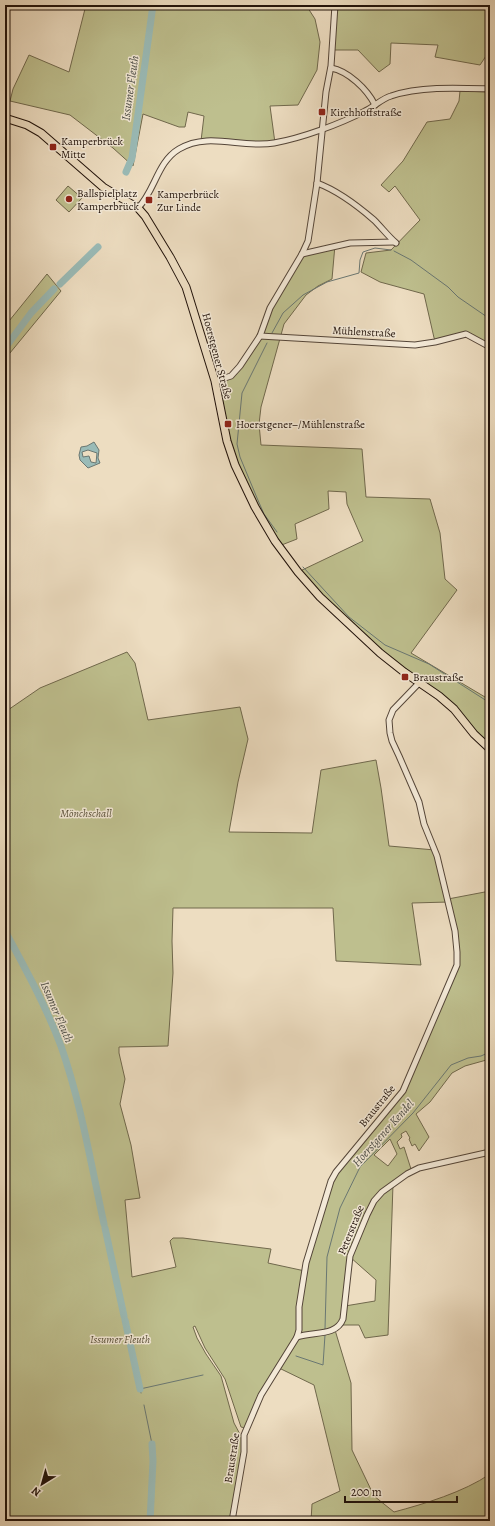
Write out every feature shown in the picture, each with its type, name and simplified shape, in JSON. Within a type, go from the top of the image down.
[{"type":"main road","name":"Hoerstgener Straße","points":[[5,118],[28,125],[34,129],[103,186],[138,208],[149,221],[186,287],[215,381],[224,429],[236,465],[255,506],[285,556],[320,597],[345,622],[386,658],[454,708],[474,734],[490,749]]},
{"type":"street","points":[[215,381],[232,376],[260,336],[270,308],[308,241],[317,183],[326,92],[331,68],[335,5]]},
{"type":"street","points":[[331,68],[336,69],[356,82],[368,94],[375,104]]},
{"type":"street","points":[[138,208],[146,199],[162,168],[169,158],[177,150],[187,145],[207,140],[246,145],[275,143],[323,129],[366,111],[389,96],[416,90],[460,88],[490,89]]},
{"type":"street","points":[[302,254],[350,243],[395,242],[368,215],[327,186],[317,183]]},
{"type":"street","name":"Mühlenstraße","points":[[260,336],[416,345],[466,334],[490,347]]},
{"type":"street","name":"Braustraße","points":[[232,1521],[244,1452],[244,1435],[262,1395],[297,1337],[300,1296],[306,1263],[331,1182],[339,1168],[403,1091],[457,965],[458,952],[455,931],[437,856],[424,824],[419,802],[392,741],[390,733],[389,720],[392,710],[420,683]]},
{"type":"street","name":"Peterstraße","points":[[297,1337],[335,1330],[341,1325],[344,1319],[350,1256],[374,1201],[382,1192],[407,1174],[419,1168],[490,1152]]},
{"type":"green space","points":[[86,5],[306,5],[315,19],[320,42],[317,70],[298,105],[270,106],[275,143],[201,141],[204,116],[188,112],[185,127],[179,127],[143,114],[133,166],[113,148],[70,115],[10,101],[13,89],[29,55],[69,72]]},
{"type":"green space","points":[[335,5],[490,5],[490,50],[480,65],[435,57],[438,45],[391,43],[390,64],[379,72],[358,50],[332,50]]},
{"type":"green space","points":[[460,91],[490,92],[490,347],[466,334],[435,342],[424,294],[380,282],[361,272],[366,253],[391,250],[420,220],[395,186],[389,192],[381,185],[403,161],[427,122],[450,119],[459,101]]},
{"type":"green space","name":"Ballspielplatz Kamperbrück","points":[[68,186],[82,198],[69,212],[56,200]]},
{"type":"green space","points":[[335,245],[332,279],[318,286],[306,295],[284,324],[261,407],[259,424],[261,445],[362,449],[366,497],[430,499],[440,533],[445,579],[457,590],[411,653],[490,700],[490,749],[451,709],[380,653],[298,572],[363,541],[347,504],[346,492],[328,491],[329,509],[295,524],[297,539],[279,546],[235,465],[215,381],[231,376],[260,336],[270,308],[302,254]]},
{"type":"green space","points":[[47,274],[61,291],[5,359],[5,326]]},
{"type":"green space","name":"Mönchschall","points":[[127,652],[135,663],[148,720],[240,707],[248,739],[229,832],[312,833],[321,770],[376,760],[389,846],[435,850],[448,899],[490,891],[490,1059],[465,1066],[452,1073],[430,1102],[416,1114],[429,1137],[419,1151],[415,1144],[412,1146],[406,1131],[401,1134],[402,1137],[397,1142],[400,1149],[404,1147],[411,1169],[393,1184],[388,1335],[365,1338],[359,1325],[341,1325],[335,1330],[351,1383],[352,1450],[374,1496],[394,1512],[456,1492],[490,1474],[489,1521],[311,1521],[312,1504],[340,1491],[314,1385],[279,1368],[245,1428],[241,1427],[225,1379],[205,1348],[195,1326],[193,1327],[197,1338],[221,1376],[234,1423],[242,1438],[243,1452],[230,1521],[5,1521],[5,712],[40,688]],"holes":[[[449,902],[459,965],[399,1097],[331,1181],[305,1271],[268,1263],[271,1249],[173,1238],[170,1241],[176,1267],[132,1277],[125,1200],[140,1198],[131,1145],[120,1104],[125,1079],[119,1047],[168,1046],[173,973],[173,908],[333,908],[336,961],[421,965],[412,903]],[[390,1139],[397,1154],[388,1166],[374,1155]],[[350,1257],[376,1280],[375,1301],[345,1306]]]},
{"type":"water","points":[[94,442],[99,450],[98,458],[100,463],[88,468],[80,460],[79,455],[81,447],[87,446]],"holes":[[[88,450],[97,453],[96,463],[91,462],[89,456],[83,457],[82,452]]]},
{"type":"waterway","name":"Issumer Fleuth","points":[[126,172],[132,158],[153,5]]},
{"type":"waterway","name":"Issumer Fleuth","points":[[60,284],[98,247]]},
{"type":"waterway","name":"Hoerstgener Kendel","points":[[272,333],[283,313],[303,295],[327,282],[359,273],[360,260],[363,252],[375,248],[391,250]]},
{"type":"waterway","name":"Hoerstgener Kendel","points":[[394,251],[411,260],[448,287],[458,297],[490,319]]},
{"type":"waterway","name":"Issumer Fleuth","points":[[5,348],[31,313],[54,289]]},
{"type":"waterway","name":"Hoerstgener Kendel","points":[[267,343],[242,393],[237,444],[240,457],[264,514],[277,532]]},
{"type":"waterway","name":"Hoerstgener Kendel","points":[[303,567],[349,617],[385,645],[429,664],[490,703]]},
{"type":"waterway","name":"Issumer Fleuth","points":[[5,931],[28,973],[61,1046],[80,1112],[104,1224]]},
{"type":"waterway","name":"Hoerstgener Kendel","points":[[325,1329],[327,1257],[340,1208],[360,1167],[413,1113],[451,1065],[468,1058],[481,1056],[490,1052]]},
{"type":"waterway","name":"Issumer Fleuth","points":[[105,1228],[124,1316]]},
{"type":"waterway","name":"Issumer Fleuth","points":[[125,1320],[140,1389]]},
{"type":"waterway","name":"Hoerstgener Kendel","points":[[296,1356],[323,1365],[325,1335]]},
{"type":"waterway","name":"Hoerstgener Kendel","points":[[141,1393],[140,1389],[203,1375]]},
{"type":"waterway","name":"Issumer Fleuth","points":[[144,1405],[152,1444]]},
{"type":"waterway","name":"Issumer Fleuth","points":[[150,1521],[153,1461],[152,1444]]},
{"type":"place","name":"Kirchhoffstraße","points":[[322,112]]},
{"type":"place","name":"Kamperbrück Mitte","points":[[53,147]]},
{"type":"place","name":"Ballspielplatz Kamperbrück","points":[[69,199]]},
{"type":"place","name":"Kamperbrück Zur Linde","points":[[149,200]]},
{"type":"place","name":"Hoerstgener−/Mühlenstraße","points":[[228,424]]},
{"type":"place","name":"Braustraße","points":[[405,677]]}]
